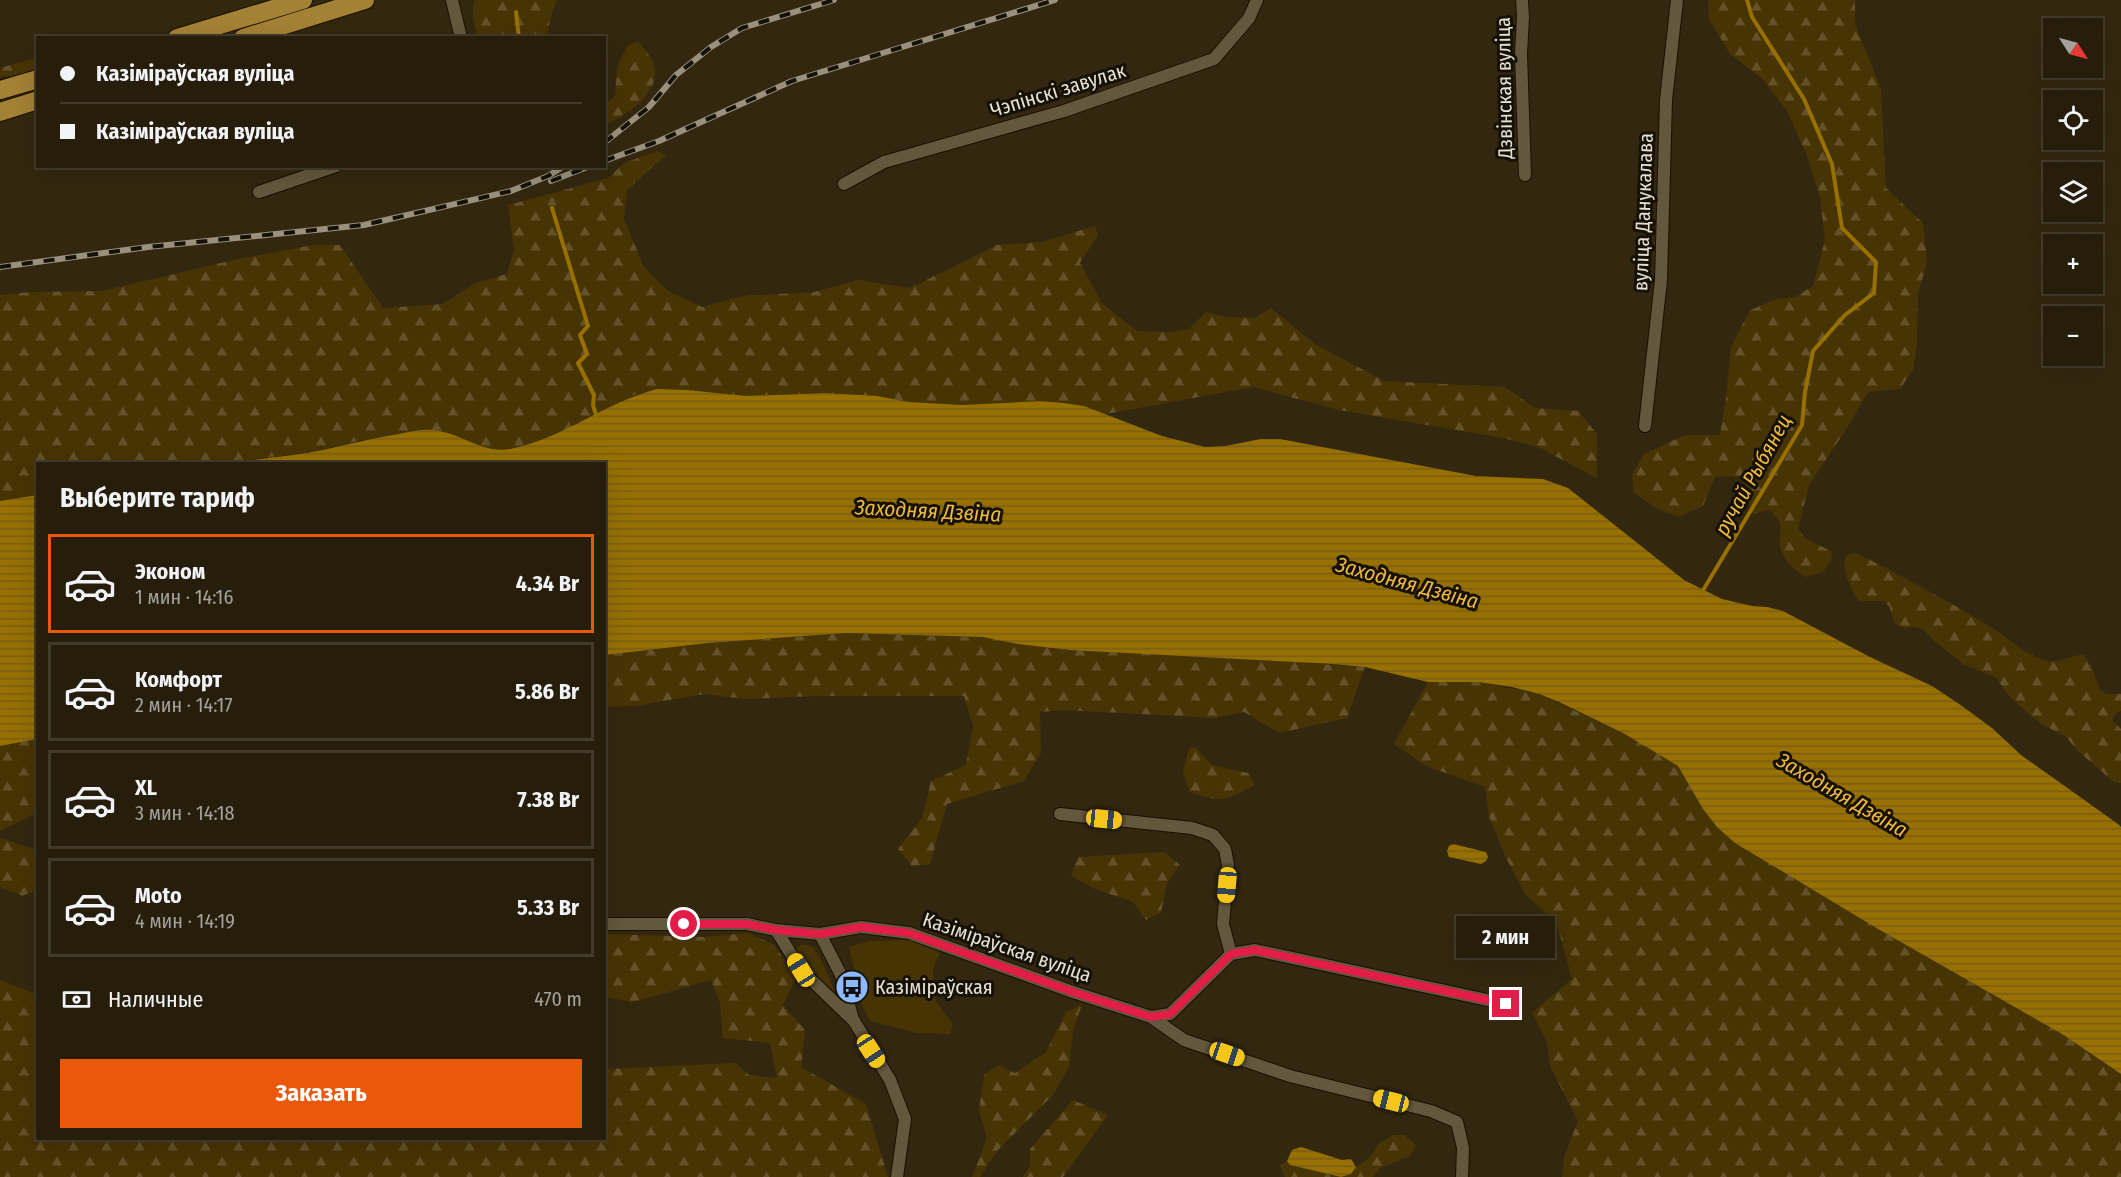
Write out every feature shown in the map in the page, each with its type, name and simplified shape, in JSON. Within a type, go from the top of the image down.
[{"type":"main road","points":[[195,35],[303,0]]},
{"type":"main road","points":[[249,36],[365,0]]},
{"type":"main road","points":[[0,90],[36,80]]},
{"type":"main road","points":[[0,112],[36,101]]},
{"type":"street","points":[[452,0],[461,36]]},
{"type":"street","name":"Чэпінскі завулак","points":[[844,184],[884,162],[1064,111],[1214,59],[1249,18],[1257,0]]},
{"type":"street","name":"Дзвінская вуліца","points":[[1522,0],[1521,54],[1525,175]]},
{"type":"street","name":"вуліца Данукалава","points":[[1645,426],[1661,280],[1666,99],[1677,0]]},
{"type":"street","points":[[259,192],[330,168]]},
{"type":"street","points":[[1060,814],[1192,828],[1213,835],[1225,849],[1228,865],[1223,924],[1231,954]]},
{"type":"street","name":"Казіміраўская вуліца","points":[[606,924],[747,924],[776,930],[820,934],[861,927],[909,933],[1073,992],[1151,1017],[1184,1040],[1290,1076],[1431,1111],[1457,1122],[1463,1148],[1462,1177]]},
{"type":"street","points":[[776,930],[801,970],[854,1021],[890,1080],[905,1119],[897,1177]]},
{"type":"street","points":[[820,934],[841,975],[854,1021]]},
{"type":"street","points":[[1151,1017],[1170,1014],[1231,954],[1255,950],[1506,1004]]},
{"type":"green space","points":[[476,0],[557,0],[546,36],[477,36],[473,17]]},
{"type":"green space","points":[[1708,0],[1855,0],[1855,24],[1881,89],[1886,188],[1923,223],[1927,262],[1918,294],[1917,344],[1913,370],[1900,389],[1868,392],[1809,485],[1798,529],[1806,539],[1831,551],[1832,559],[1823,572],[1806,577],[1793,568],[1783,555],[1780,545],[1781,527],[1770,510],[1752,514],[1743,476],[1715,477],[1703,506],[1678,517],[1658,509],[1634,493],[1632,475],[1644,454],[1685,435],[1720,435],[1731,347],[1750,310],[1776,299],[1795,297],[1813,286],[1825,240],[1820,197],[1806,153],[1787,111],[1763,79],[1730,54],[1709,19]]},
{"type":"green space","points":[[638,41],[654,65],[655,79],[646,96],[639,103],[606,124],[606,103],[615,96],[617,67],[627,46]]},
{"type":"green space","points":[[32,59],[36,61],[34,69],[18,75],[0,77],[0,68]]},
{"type":"green space","points":[[657,151],[666,155],[627,190],[624,219],[644,267],[668,291],[702,307],[742,296],[814,292],[858,280],[910,288],[997,245],[1042,242],[1095,226],[1098,235],[1080,263],[1102,303],[1137,331],[1171,332],[1189,329],[1206,312],[1227,317],[1255,318],[1271,308],[1315,344],[1384,381],[1505,387],[1535,408],[1578,411],[1597,434],[1597,478],[1538,447],[1503,438],[1339,410],[1253,387],[1106,414],[1084,406],[1063,403],[1010,402],[962,405],[826,393],[747,396],[657,389],[634,395],[556,435],[528,445],[507,449],[492,450],[474,445],[448,432],[431,430],[240,462],[36,462],[36,495],[0,501],[0,295],[102,291],[229,261],[313,245],[340,245],[383,308],[443,304],[476,283],[507,274],[514,250],[508,205],[608,178],[624,163]]},
{"type":"green space","points":[[1855,553],[1906,578],[1989,626],[2033,656],[2053,661],[2083,655],[2092,667],[2100,690],[2107,694],[2121,694],[2121,711],[2116,713],[2112,720],[2121,729],[2121,783],[2114,782],[2078,751],[2066,737],[2040,723],[2013,700],[1997,678],[1965,665],[1924,630],[1915,627],[1905,628],[1895,624],[1889,606],[1883,601],[1860,601],[1850,586],[1845,566],[1846,555]]},
{"type":"green space","points":[[846,633],[983,637],[1070,650],[1127,651],[1365,667],[1347,718],[1279,733],[1244,712],[1216,718],[1065,710],[1040,712],[1041,753],[1024,781],[947,804],[930,864],[912,866],[898,849],[922,818],[931,781],[966,765],[973,726],[964,696],[818,696],[745,699],[705,694],[635,706],[606,707],[606,655],[708,643]]},
{"type":"green space","points":[[1428,682],[1478,682],[1539,694],[1625,734],[1663,755],[1678,766],[1703,809],[1717,827],[1768,862],[1878,929],[2062,1034],[2121,1074],[2121,1177],[1562,1177],[1564,1157],[1578,1121],[1550,1066],[1547,1042],[1532,1013],[1572,979],[1557,924],[1525,894],[1506,858],[1489,817],[1485,787],[1426,766],[1394,744]]},
{"type":"green space","points":[[36,739],[36,813],[0,831],[0,746]]},
{"type":"green space","points":[[1195,747],[1212,765],[1248,773],[1255,785],[1223,799],[1209,798],[1190,792],[1183,772],[1189,748]]},
{"type":"green space","points":[[0,838],[36,850],[36,890],[22,896],[0,887]]},
{"type":"green space","points":[[1164,852],[1180,865],[1167,883],[1161,913],[1146,920],[1133,902],[1095,889],[1071,876],[1078,857]]},
{"type":"green space","points":[[749,933],[774,945],[796,978],[783,1005],[805,1030],[801,1067],[866,1104],[888,1177],[0,1177],[0,980],[36,994],[36,1140],[606,1140],[606,1069],[735,1063],[749,1075],[777,1078],[770,1043],[723,1038],[720,1003],[711,980],[633,1002],[606,997],[606,934],[704,937]]},
{"type":"green space","points":[[911,940],[940,953],[933,969],[936,1002],[953,1024],[950,1034],[917,1033],[870,1021],[862,1005],[849,947],[869,941]]},
{"type":"green space","points":[[802,944],[813,947],[823,963],[835,993],[801,960],[796,949]]},
{"type":"green space","points":[[1082,1004],[1073,1031],[1069,1067],[1053,1095],[997,1151],[980,1177],[972,1177],[987,1138],[979,1111],[984,1075],[999,1065],[1015,1073],[1046,1052],[1066,1012]]},
{"type":"green space","points":[[1073,1100],[1108,1115],[1063,1177],[1023,1177],[1030,1166],[1030,1149]]},
{"type":"green space","points":[[1393,1135],[1404,1135],[1416,1145],[1410,1156],[1380,1168],[1373,1177],[1342,1177],[1351,1174],[1356,1167],[1369,1158],[1379,1144]]},
{"type":"green space","points":[[1287,1161],[1290,1165],[1341,1177],[1285,1177],[1280,1166]]},
{"type":"water","name":"Заходняя Дзвіна","points":[[657,389],[747,396],[826,393],[962,405],[1040,401],[1063,403],[1084,406],[1162,436],[1205,447],[1225,446],[1261,439],[1280,439],[1476,476],[1543,479],[1568,488],[1684,580],[1722,599],[1783,611],[1870,657],[1932,686],[1992,728],[2021,755],[2121,827],[2121,1074],[2062,1034],[1878,929],[1735,843],[1717,827],[1703,809],[1678,766],[1625,734],[1539,694],[1478,682],[1428,682],[1365,667],[1070,650],[983,637],[846,633],[708,643],[606,655],[606,462],[240,462],[312,452],[423,430],[441,431],[489,448],[510,449],[548,437],[638,395]]},
{"type":"water","points":[[36,495],[36,739],[0,746],[0,501]]},
{"type":"water","points":[[1453,844],[1486,852],[1488,857],[1481,864],[1449,857],[1447,851]]},
{"type":"water","points":[[1301,1147],[1342,1160],[1351,1159],[1356,1167],[1351,1174],[1341,1177],[1290,1165],[1287,1161],[1292,1150]]},
{"type":"waterway","name":"ручай Рыбянец","points":[[1702,592],[1802,425],[1805,392],[1813,351],[1845,315],[1874,293],[1876,262],[1842,228],[1832,164],[1804,99],[1752,17],[1747,0]]},
{"type":"waterway","points":[[516,12],[519,36]]},
{"type":"waterway","points":[[552,208],[588,326],[580,335],[587,354],[578,363],[594,395],[593,405],[596,415]]},
{"type":"railway","points":[[606,141],[649,107],[676,75],[711,47],[742,28],[834,0]]},
{"type":"railway","points":[[606,160],[659,141],[792,81],[1055,0]]},
{"type":"railway","points":[[0,267],[148,247],[364,225],[511,191],[548,176],[561,168]]},
{"type":"railway","points":[[551,181],[585,168]]},
{"type":"place","name":"Казіміраўская","points":[[852,987]]},
{"type":"route","points":[[684,924],[747,924],[776,930],[820,934],[861,927],[909,933],[1073,992],[1151,1017],[1170,1014],[1231,954],[1255,950],[1506,1004]]}]
